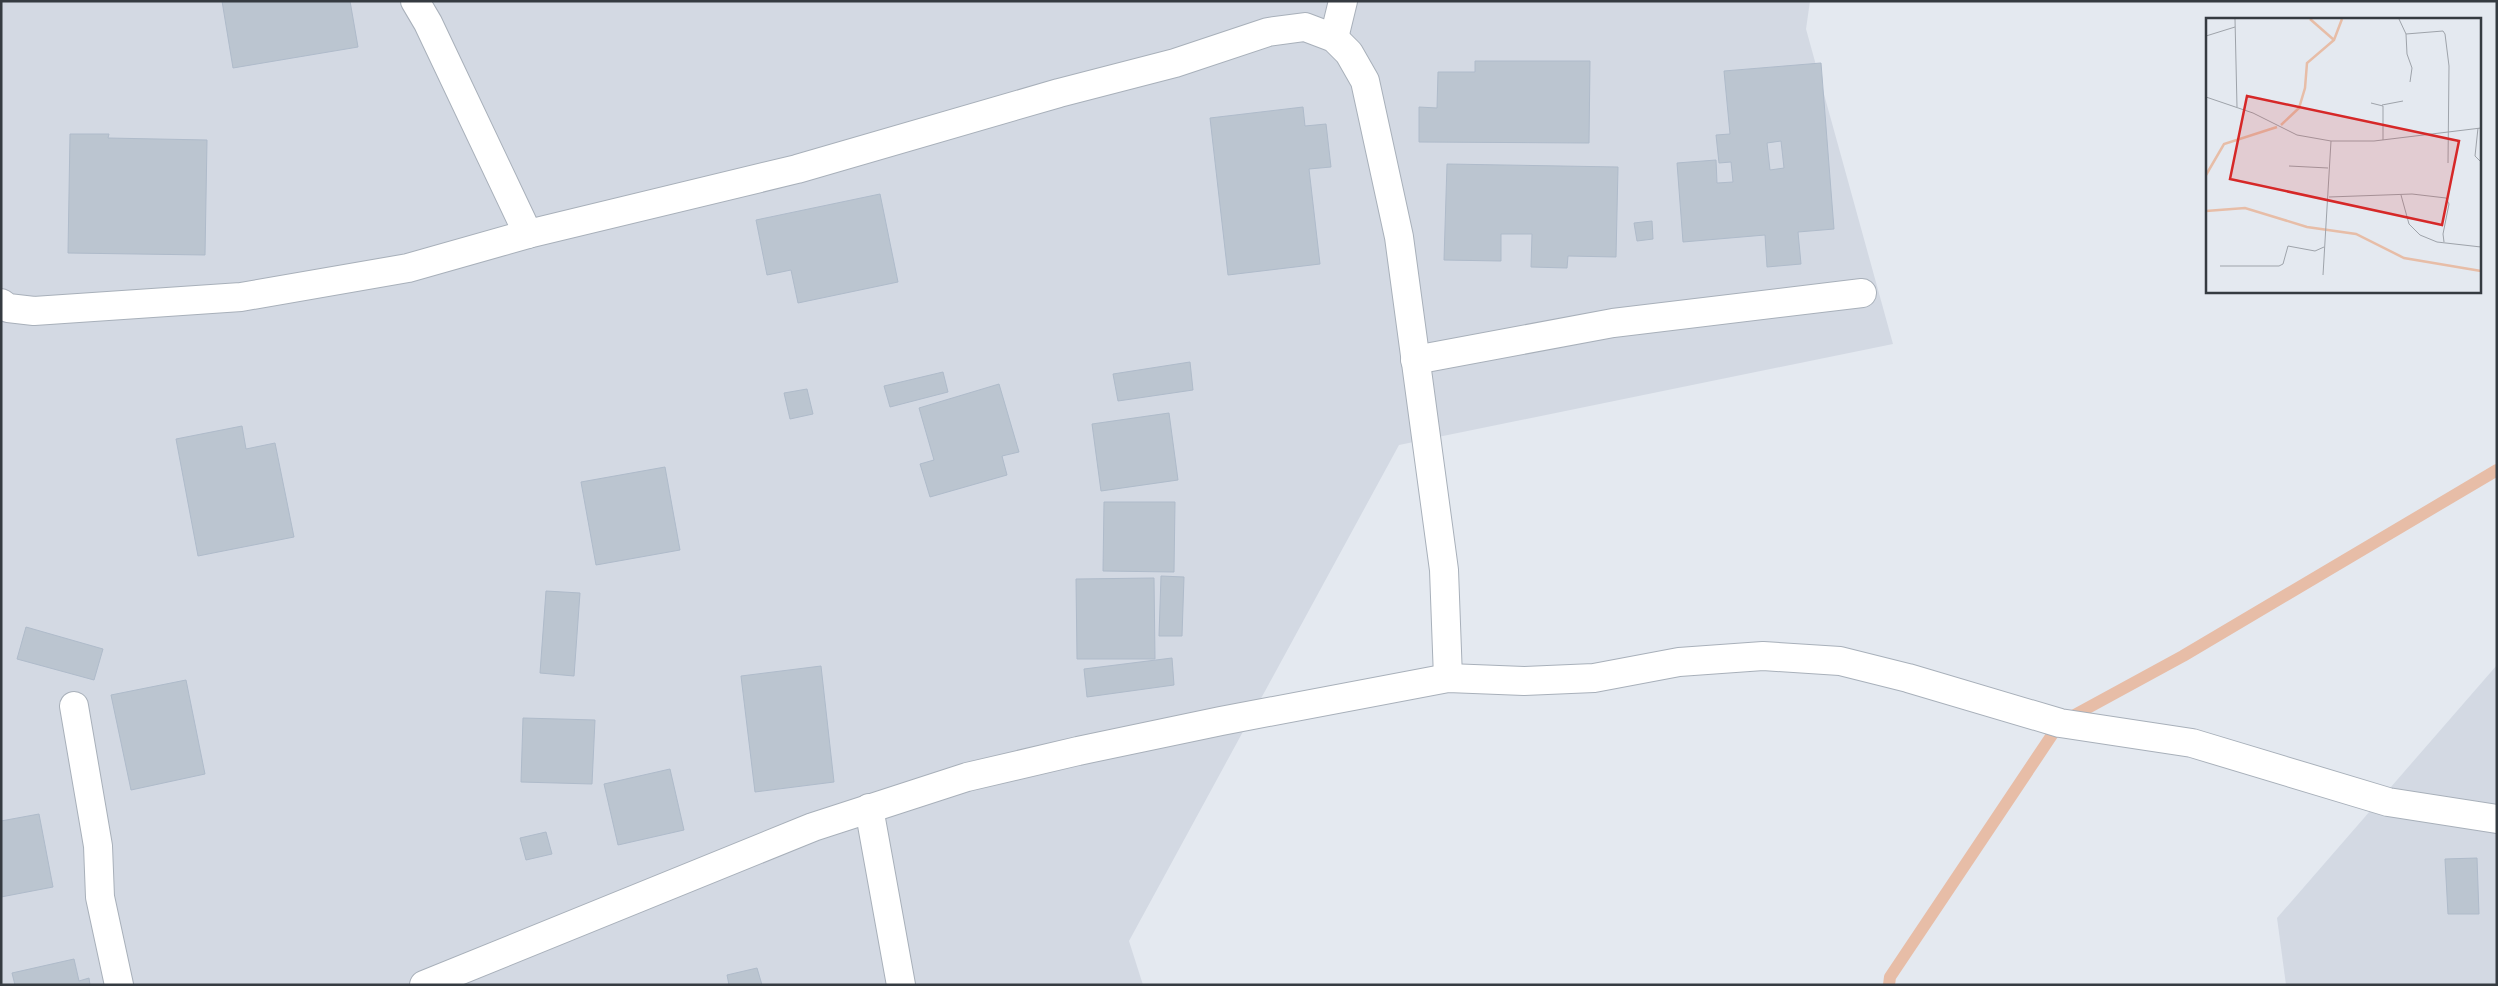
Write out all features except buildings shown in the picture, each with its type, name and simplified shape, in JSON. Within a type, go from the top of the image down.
[{"type":"street","points":[[415,1],[428,23],[528,234]]},
{"type":"street","points":[[1334,38],[1343,1]]},
{"type":"street","points":[[1,304],[8,308],[34,311],[241,297],[408,268],[528,234],[796,169],[1059,92],[1175,63],[1268,32],[1305,27],[1334,38],[1349,53],[1364,81],[1399,237],[1414,360],[1444,570],[1448,678]]},
{"type":"street","points":[[1414,360],[1613,323],[1862,293]]},
{"type":"street","points":[[424,985],[813,827],[967,777],[1078,751],[1448,678],[1524,681],[1594,678],[1679,662],[1763,656],[1840,661],[1908,678],[2060,723],[2192,743],[2388,802],[2497,820]]},
{"type":"street","points":[[74,706],[98,846],[100,897],[119,985]]},
{"type":"street","points":[[869,808],[901,985]]},
{"type":"shaded area","points":[[1,1],[1810,1],[1806,29],[1893,344],[1399,445],[1129,941],[1143,985],[1,985]]},
{"type":"shaded area","points":[[2497,665],[2497,985],[2286,985],[2277,918]]},
{"type":"waterway","points":[[1889,985],[1890,977],[2060,723],[2183,656],[2497,470]]}]
